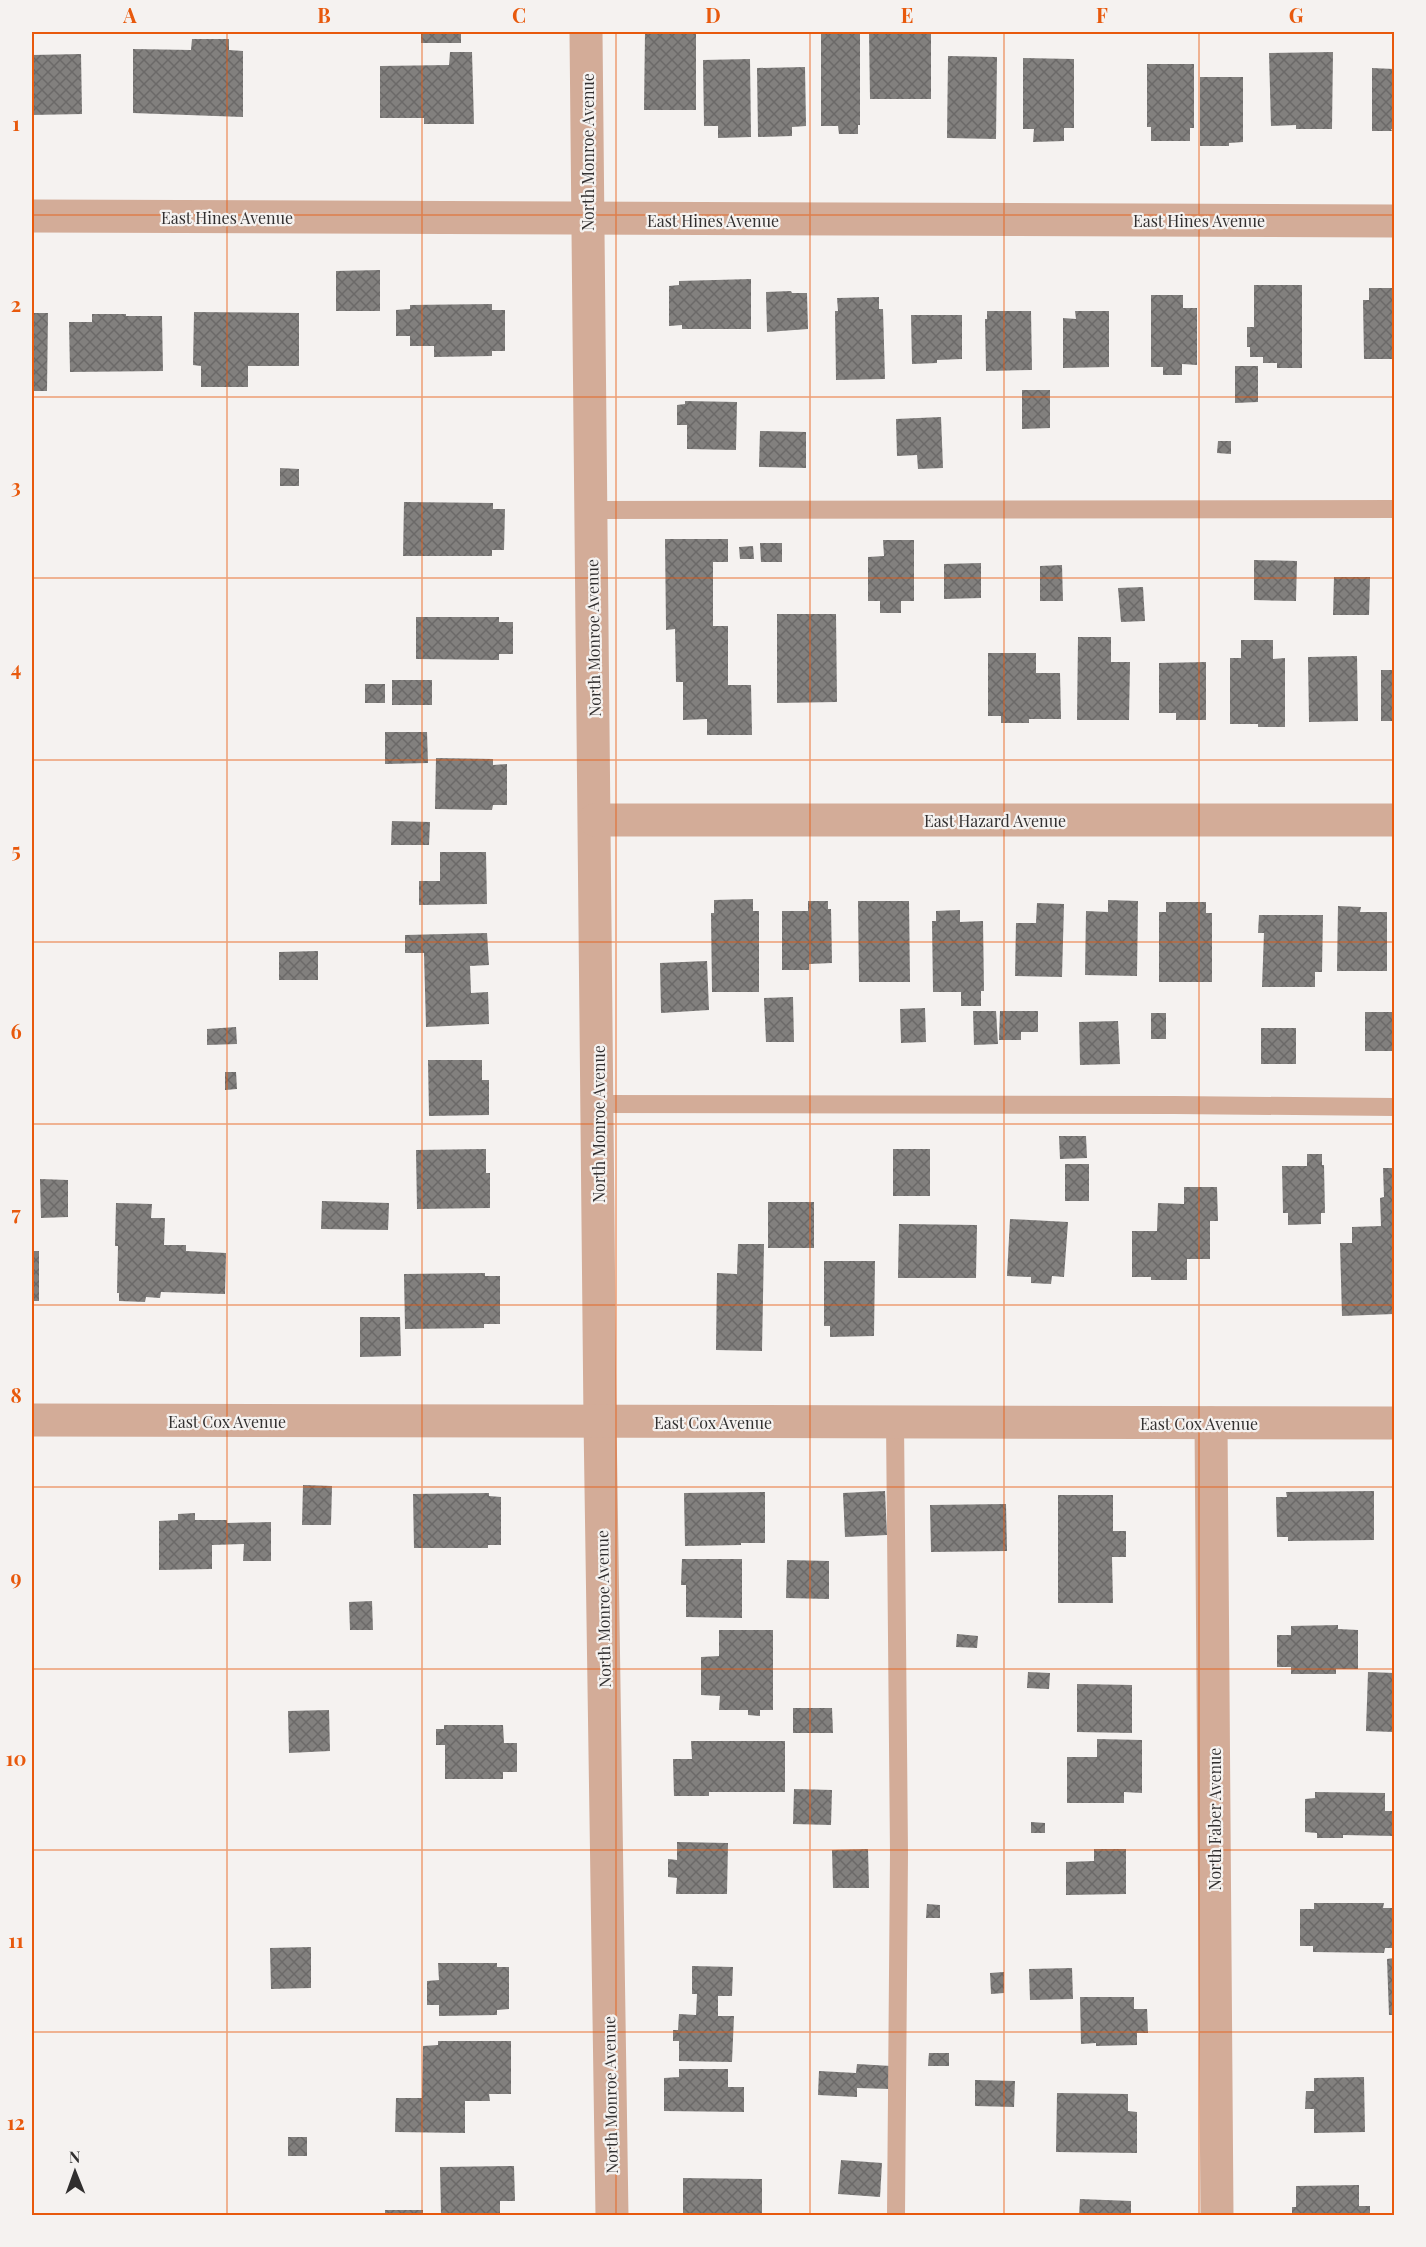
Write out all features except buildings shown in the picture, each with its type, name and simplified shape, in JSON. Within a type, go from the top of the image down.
[{"type":"street","name":"North Monroe Avenue","points":[[586,32],[596,820],[600,1421],[612,2216]]},
{"type":"street","name":"East Hines Avenue","points":[[32,216],[1395,221]]},
{"type":"street","name":"East Hazard Avenue","points":[[596,820],[1395,820]]},
{"type":"street","name":"East Cox Avenue","points":[[32,1420],[1395,1423]]},
{"type":"street","name":"North Faber Avenue","points":[[1211,1423],[1217,2216]]},
{"type":"lane","points":[[592,510],[1395,509]]},
{"type":"lane","points":[[598,1104],[1395,1107]]},
{"type":"lane","points":[[895,1422],[899,1841],[896,2216]]}]
